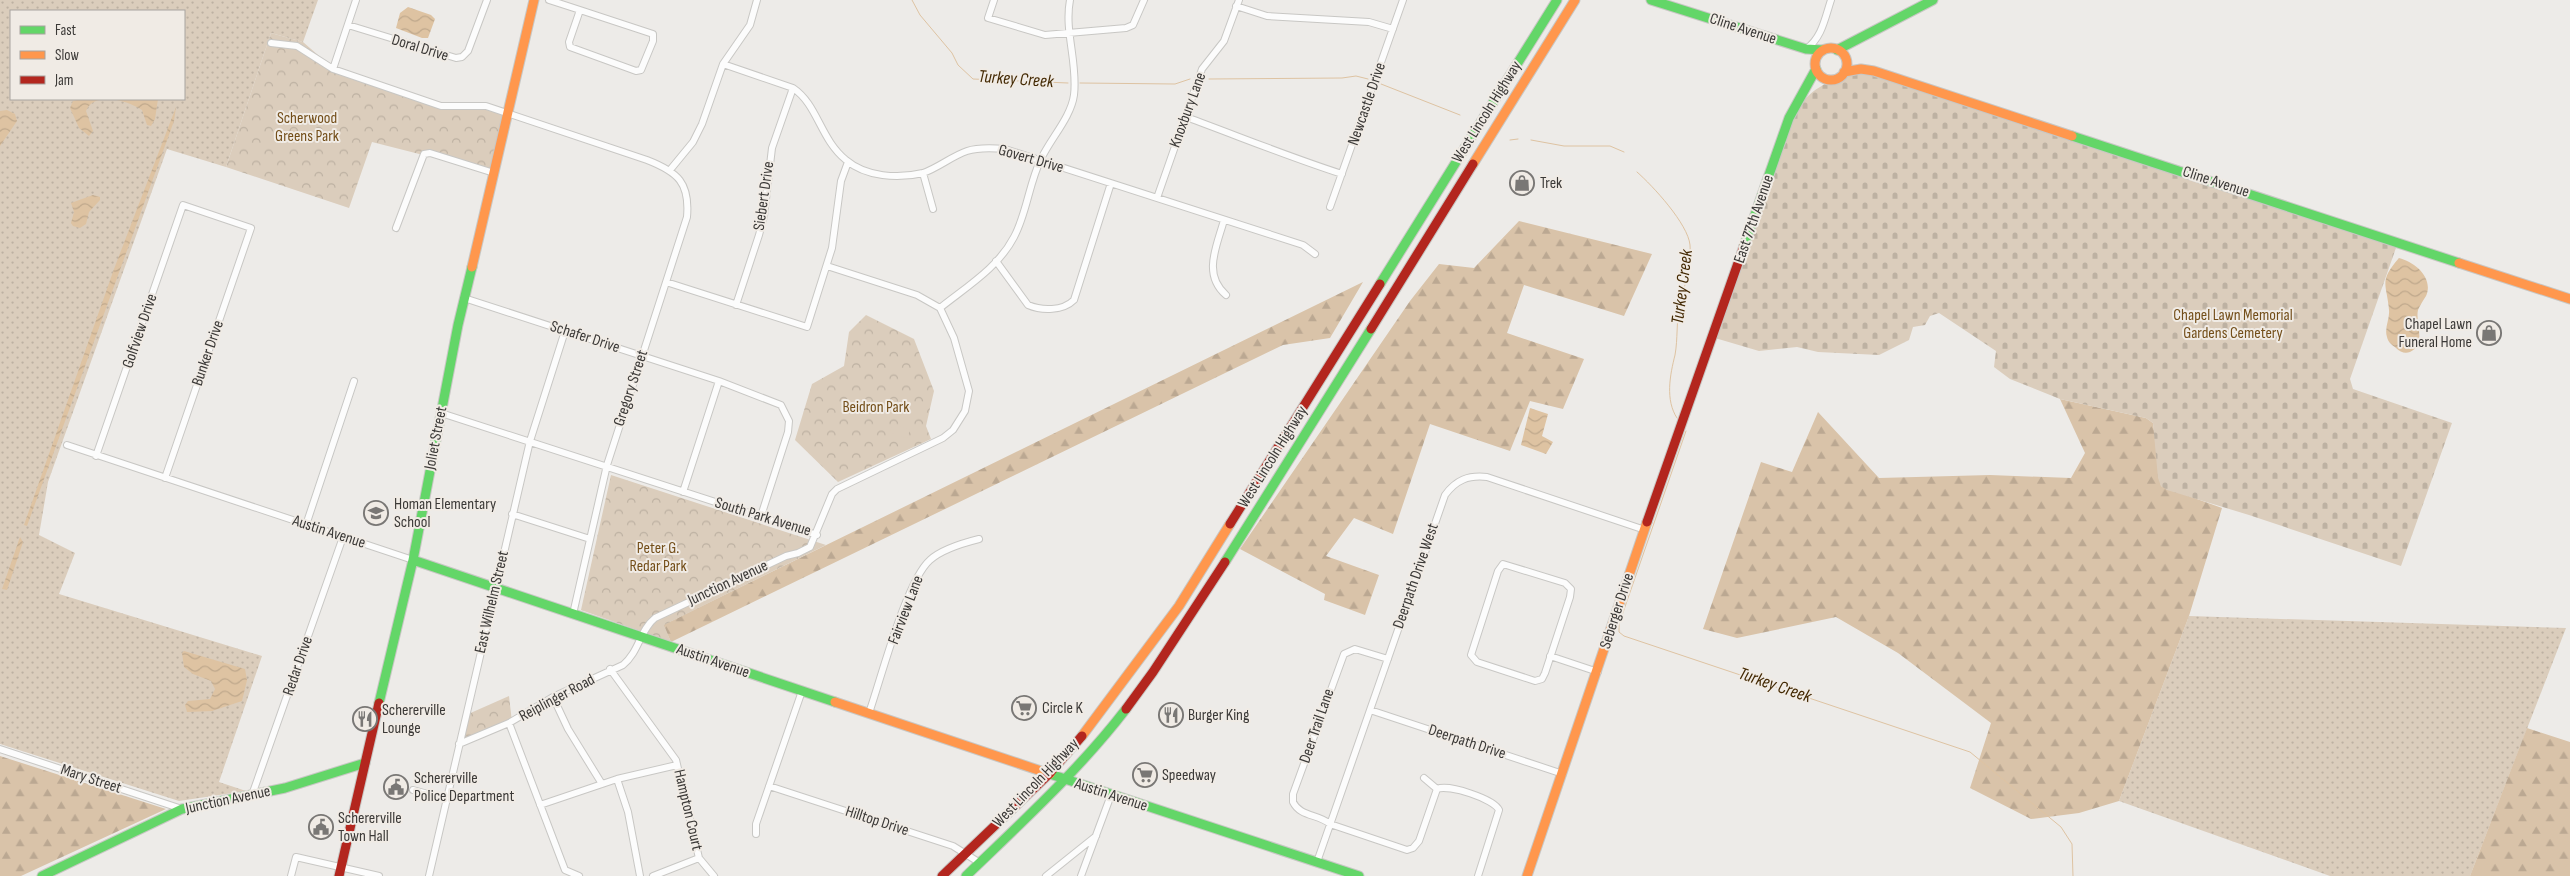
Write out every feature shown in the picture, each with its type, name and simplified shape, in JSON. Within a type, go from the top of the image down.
[{"type":"street","points":[[334,69],[356,0]]},
{"type":"street","name":"Doral Drive","points":[[348,25],[456,58],[462,57],[468,51],[487,0]]},
{"type":"street","name":"Joliet Street","points":[[340,872],[412,560],[464,298],[534,0]]},
{"type":"street","points":[[549,0],[580,10],[653,34],[641,70],[636,71],[570,47],[569,42],[580,10]]},
{"type":"street","points":[[271,43],[280,42],[297,46],[334,69],[441,106],[486,106],[647,160],[670,170],[693,142],[702,124],[723,64],[750,25],[757,0]]},
{"type":"street","points":[[994,0],[988,18],[1046,35],[1069,34],[1133,25],[1144,0]]},
{"type":"street","points":[[827,266],[917,295],[940,308],[996,261],[1014,236],[1041,160],[1068,114],[1074,97],[1069,34],[1070,0]]},
{"type":"street","name":"Newcastle Drive","points":[[1330,207],[1403,0]]},
{"type":"street","name":"West Lincoln Highway","points":[[942,876],[1049,774],[1097,719],[1182,602],[1557,0]]},
{"type":"street","name":"West Lincoln Highway","points":[[966,876],[1064,779],[1111,728],[1153,672],[1200,602],[1574,0]]},
{"type":"street","name":"Cline Avenue","points":[[1652,0],[1806,49],[1824,50]]},
{"type":"street","points":[[1831,0],[1815,43],[1806,49],[1815,67],[1825,79],[1836,79],[1844,72],[1845,58],[1864,34]]},
{"type":"street","points":[[1815,67],[1818,55],[1824,50],[1837,50],[1864,34],[1933,0]]},
{"type":"street","points":[[1238,3],[1267,16],[1350,20],[1369,22],[1393,29]]},
{"type":"street","name":"Knoxbury Lane","points":[[1157,198],[1202,69],[1224,41],[1238,3]]},
{"type":"street","points":[[1819,35],[1824,50]]},
{"type":"street","points":[[1837,50],[1845,58]]},
{"type":"street","name":"Cline Avenue","points":[[1845,58],[1861,69],[2114,149],[2570,299]]},
{"type":"street","name":"Govert Drive","points":[[723,64],[793,88],[803,94],[829,142],[848,162],[869,172],[886,176],[923,173],[967,151],[989,148],[1005,149],[1302,245],[1315,254]]},
{"type":"street","name":"East 77th Avenue","points":[[1709,346],[1790,118],[1815,67]]},
{"type":"street","name":"Cline Avenue","points":[[1844,72],[1861,69]]},
{"type":"street","name":"East 77th Avenue","points":[[1803,94],[1825,79]]},
{"type":"street","name":"Siebert Drive","points":[[736,305],[764,216],[772,148],[793,88]]},
{"type":"street","points":[[1186,117],[1257,142],[1269,150],[1342,174]]},
{"type":"street","points":[[396,228],[424,154],[430,153],[494,174]]},
{"type":"street","points":[[666,282],[807,327],[827,266],[836,228],[841,181],[848,162]]},
{"type":"street","name":"Gregory Street","points":[[573,614],[607,466],[687,217],[688,201],[685,187],[670,170]]},
{"type":"street","points":[[923,173],[933,209]]},
{"type":"street","points":[[996,261],[1028,305],[1055,308],[1068,306],[1074,300],[1111,183]]},
{"type":"street","name":"Bunker Drive","points":[[165,478],[252,228],[183,205]]},
{"type":"street","name":"Golfview Drive","points":[[96,456],[183,205]]},
{"type":"street","points":[[1224,220],[1212,261],[1212,277],[1217,288],[1226,296]]},
{"type":"street","name":"Schafer Drive","points":[[464,298],[719,381],[781,405],[787,413],[789,422],[788,432],[760,516]]},
{"type":"street","name":"South Park Avenue","points":[[441,413],[817,535],[832,494],[837,490],[942,438],[961,421],[968,402],[969,381],[946,318],[940,308]]},
{"type":"street","name":"East Wilhelm Street","points":[[429,876],[530,441],[565,331]]},
{"type":"street","name":"Seberger Drive","points":[[1527,876],[1598,672],[1613,620],[1709,346]]},
{"type":"street","points":[[306,525],[354,381]]},
{"type":"street","points":[[683,492],[719,381]]},
{"type":"street","name":"Austin Avenue","points":[[67,445],[1111,795],[1360,876]]},
{"type":"street","name":"Deerpath Drive West","points":[[1317,862],[1445,495],[1459,481],[1476,476],[1487,477],[1645,530]]},
{"type":"street","points":[[512,514],[590,539]]},
{"type":"street","name":"Junction Avenue","points":[[642,637],[648,624],[655,618],[786,556],[804,551],[810,547],[817,535]]},
{"type":"street","name":"Redar Drive","points":[[252,795],[343,537]]},
{"type":"street","name":"Fairview Lane","points":[[870,714],[915,579],[931,559],[963,543],[979,539]]},
{"type":"street","points":[[1503,564],[1565,583],[1570,589],[1570,597],[1550,656],[1542,679],[1535,682],[1477,662],[1471,655],[1498,571],[1503,564]]},
{"type":"street","name":"Reiplinger Road","points":[[460,744],[509,723],[553,697],[610,669],[623,665],[631,658],[642,637]]},
{"type":"street","name":"Deer Trail Lane","points":[[1330,824],[1326,820],[1298,810],[1293,798],[1341,658],[1349,650],[1355,649],[1388,660]]},
{"type":"street","points":[[1550,656],[1598,672]]},
{"type":"street","name":"Hampton Court","points":[[610,669],[677,764],[699,858],[714,876]]},
{"type":"street","points":[[756,834],[756,824],[802,691]]},
{"type":"street","points":[[553,697],[568,729],[602,784]]},
{"type":"street","name":"Deerpath Drive","points":[[1370,710],[1563,774]]},
{"type":"street","points":[[509,723],[565,870],[579,876]]},
{"type":"street","name":"Mary Street","points":[[0,749],[182,809]]},
{"type":"street","name":"Junction Avenue","points":[[42,876],[182,809],[285,788],[365,763]]},
{"type":"street","points":[[540,805],[617,779],[677,764]]},
{"type":"street","points":[[1424,778],[1438,789],[1449,788],[1490,801],[1497,806],[1497,819],[1478,876]]},
{"type":"street","points":[[617,779],[628,812],[640,876]]},
{"type":"street","name":"Hilltop Drive","points":[[769,786],[954,846],[968,853],[980,863]]},
{"type":"street","points":[[1330,824],[1407,850],[1414,848],[1419,841],[1438,789]]},
{"type":"street","points":[[413,790],[447,799]]},
{"type":"street","points":[[1081,876],[1111,795]]},
{"type":"street","points":[[1046,876],[1096,836]]},
{"type":"street","points":[[291,876],[296,857],[340,872],[379,876]]},
{"type":"street","points":[[653,876],[699,858]]},
{"type":"green space","points":[[0,0],[318,0],[303,42],[271,33],[226,167],[167,149],[48,482],[39,535],[75,553],[59,594],[262,656],[219,782],[246,791],[179,801],[0,744]]},
{"type":"green space","name":"Scherwood Greens Park","points":[[271,33],[303,42],[334,69],[441,106],[486,106],[508,113],[494,173],[372,142],[349,208],[226,167]]},
{"type":"green space","name":"Chapel Lawn Memorial Gardens Cemetery","points":[[1855,73],[1866,73],[2397,245],[2350,379],[2353,389],[2452,423],[2401,566],[2249,515],[2167,490],[2161,486],[2158,478],[2153,423],[2146,418],[2060,399],[2010,379],[1994,367],[1996,351],[1939,313],[1930,316],[1925,325],[1913,327],[1909,340],[1879,355],[1818,352],[1797,347],[1759,351],[1715,338],[1794,114],[1812,92],[1836,79]]},
{"type":"green space","points":[[1519,221],[1652,254],[1624,316],[1524,285],[1507,333],[1584,359],[1563,409],[1530,401],[1510,451],[1430,424],[1393,534],[1354,518],[1326,556],[1379,575],[1365,615],[1324,600],[1325,594],[1240,549],[1410,301],[1439,264],[1474,268]]},
{"type":"green space","points":[[1363,282],[1330,338],[1283,345],[671,642],[663,625]]},
{"type":"green space","name":"Beidron Park","points":[[866,315],[914,339],[934,391],[926,426],[931,439],[838,482],[795,440],[812,384],[844,366],[849,332]]},
{"type":"green space","points":[[2060,399],[2146,418],[2153,423],[2161,486],[2222,508],[2189,616],[2119,801],[2079,813],[2031,819],[1970,788],[1991,723],[1898,653],[1836,617],[1737,638],[1703,629],[1761,462],[1792,472],[1818,412],[1879,478],[1990,475],[2071,478],[2085,453]]},
{"type":"green space","points":[[892,424],[910,430],[907,438],[890,433]]},
{"type":"green space","name":"Peter G. Redar Park","points":[[611,475],[826,545],[664,625],[671,642],[581,610]]},
{"type":"green space","points":[[2189,616],[2566,628],[2470,876],[2330,876],[2119,801]]},
{"type":"green space","points":[[509,696],[512,722],[459,744],[466,715]]},
{"type":"green space","points":[[2527,728],[2570,742],[2570,876],[2470,876]]},
{"type":"green space","points":[[0,756],[166,809],[21,876],[0,876]]},
{"type":"water","points":[[408,7],[431,15],[435,19],[428,38],[422,38],[396,28],[400,13]]},
{"type":"water","points":[[100,100],[90,105],[86,111],[93,131],[89,136],[79,128],[70,108],[73,101]]},
{"type":"water","points":[[116,100],[158,100],[155,119],[151,126],[147,125],[142,110],[129,103]]},
{"type":"water","points":[[176,107],[174,121],[27,526],[24,525],[114,269]]},
{"type":"water","points":[[7,110],[15,114],[17,121],[0,146],[0,111]]},
{"type":"water","points":[[93,195],[100,197],[100,200],[89,212],[86,224],[80,228],[73,226],[71,223],[74,212],[71,203]]},
{"type":"water","points":[[2399,258],[2411,263],[2422,272],[2428,289],[2417,315],[2418,344],[2415,349],[2406,353],[2399,351],[2392,345],[2386,334],[2389,313],[2385,283],[2388,273]]},
{"type":"water","points":[[1530,408],[1548,414],[1542,436],[1553,442],[1546,454],[1521,445]]},
{"type":"water","points":[[20,537],[23,542],[7,590],[2,589]]},
{"type":"water","points":[[184,651],[245,669],[247,680],[242,701],[212,711],[187,712],[185,705],[188,701],[210,699],[215,689],[211,681],[193,674],[184,667],[182,653]]},
{"type":"waterway","name":"Turkey Creek","points":[[912,0],[920,15],[952,53],[958,65],[973,79],[1068,83]]},
{"type":"waterway","name":"Turkey Creek","points":[[1209,79],[1342,78],[1356,76],[1368,79]]},
{"type":"waterway","name":"Turkey Creek","points":[[1080,83],[1175,84],[1190,79]]},
{"type":"waterway","name":"Turkey Creek","points":[[1381,84],[1460,115]]},
{"type":"waterway","name":"Turkey Creek","points":[[1510,140],[1518,139]]},
{"type":"waterway","name":"Turkey Creek","points":[[1531,140],[1564,146],[1610,146],[1624,152]]},
{"type":"waterway","name":"Turkey Creek","points":[[1637,172],[1652,186],[1677,216],[1688,236],[1690,245],[1689,268],[1679,311],[1670,387],[1671,403],[1677,418]]},
{"type":"waterway","name":"Turkey Creek","points":[[1686,431],[1619,624],[1619,632],[1624,636],[1970,752],[2061,827],[2072,844],[2073,876]]},
{"type":"traffic: fast","points":[[1380,284],[1557,0]]},
{"type":"traffic: fast","points":[[1651,0],[1806,49],[1823,50]]},
{"type":"traffic: fast","points":[[1837,50],[1933,0]]},
{"type":"traffic: fast","points":[[1744,246],[1789,118],[1816,69]]},
{"type":"traffic: fast","points":[[2072,136],[2459,263]]},
{"type":"traffic: fast","points":[[379,703],[413,560],[458,325],[472,267]]},
{"type":"traffic: fast","points":[[1225,562],[1371,329]]},
{"type":"traffic: fast","points":[[413,560],[835,702]]},
{"type":"traffic: fast","points":[[966,876],[1069,774],[1126,709]]},
{"type":"traffic: fast","points":[[42,876],[182,809],[285,788],[365,763]]},
{"type":"traffic: fast","points":[[1050,774],[1359,876]]},
{"type":"traffic: slow","points":[[472,267],[534,0]]},
{"type":"traffic: slow","points":[[1473,164],[1575,0]]},
{"type":"traffic: slow","points":[[1831,48],[1837,49],[1842,53],[1846,58],[1847,64],[1846,70],[1842,75],[1837,79],[1831,80],[1825,79],[1820,75],[1816,70],[1815,64],[1816,58],[1820,53],[1825,49],[1831,48]]},
{"type":"traffic: slow","points":[[1844,72],[1861,69],[1874,71],[2072,136]]},
{"type":"traffic: slow","points":[[2459,263],[2570,299]]},
{"type":"traffic: slow","points":[[1527,876],[1647,522]]},
{"type":"traffic: slow","points":[[1082,736],[1179,606],[1230,524]]},
{"type":"traffic: slow","points":[[835,702],[1050,774]]},
{"type":"traffic: jam","points":[[1371,329],[1473,164]]},
{"type":"traffic: jam","points":[[1647,522],[1744,246]]},
{"type":"traffic: jam","points":[[1230,524],[1380,284]]},
{"type":"traffic: jam","points":[[1126,709],[1153,672],[1225,562]]},
{"type":"traffic: jam","points":[[339,876],[379,703]]},
{"type":"traffic: jam","points":[[942,876],[1049,774],[1082,736]]},
{"type":"place","name":"Trek","points":[[1522,183]]},
{"type":"place","name":"Chapel Lawn Funeral Home","points":[[2489,333]]},
{"type":"place","name":"Homan Elementary School","points":[[376,513]]},
{"type":"place","name":"Circle K","points":[[1024,708]]},
{"type":"place","name":"Burger King","points":[[1171,715]]},
{"type":"place","name":"Schererville Lounge","points":[[365,719]]},
{"type":"place","name":"Speedway","points":[[1145,775]]},
{"type":"place","name":"Schererville Police Department","points":[[396,787]]},
{"type":"place","name":"Schererville Town Hall","points":[[321,827]]}]
